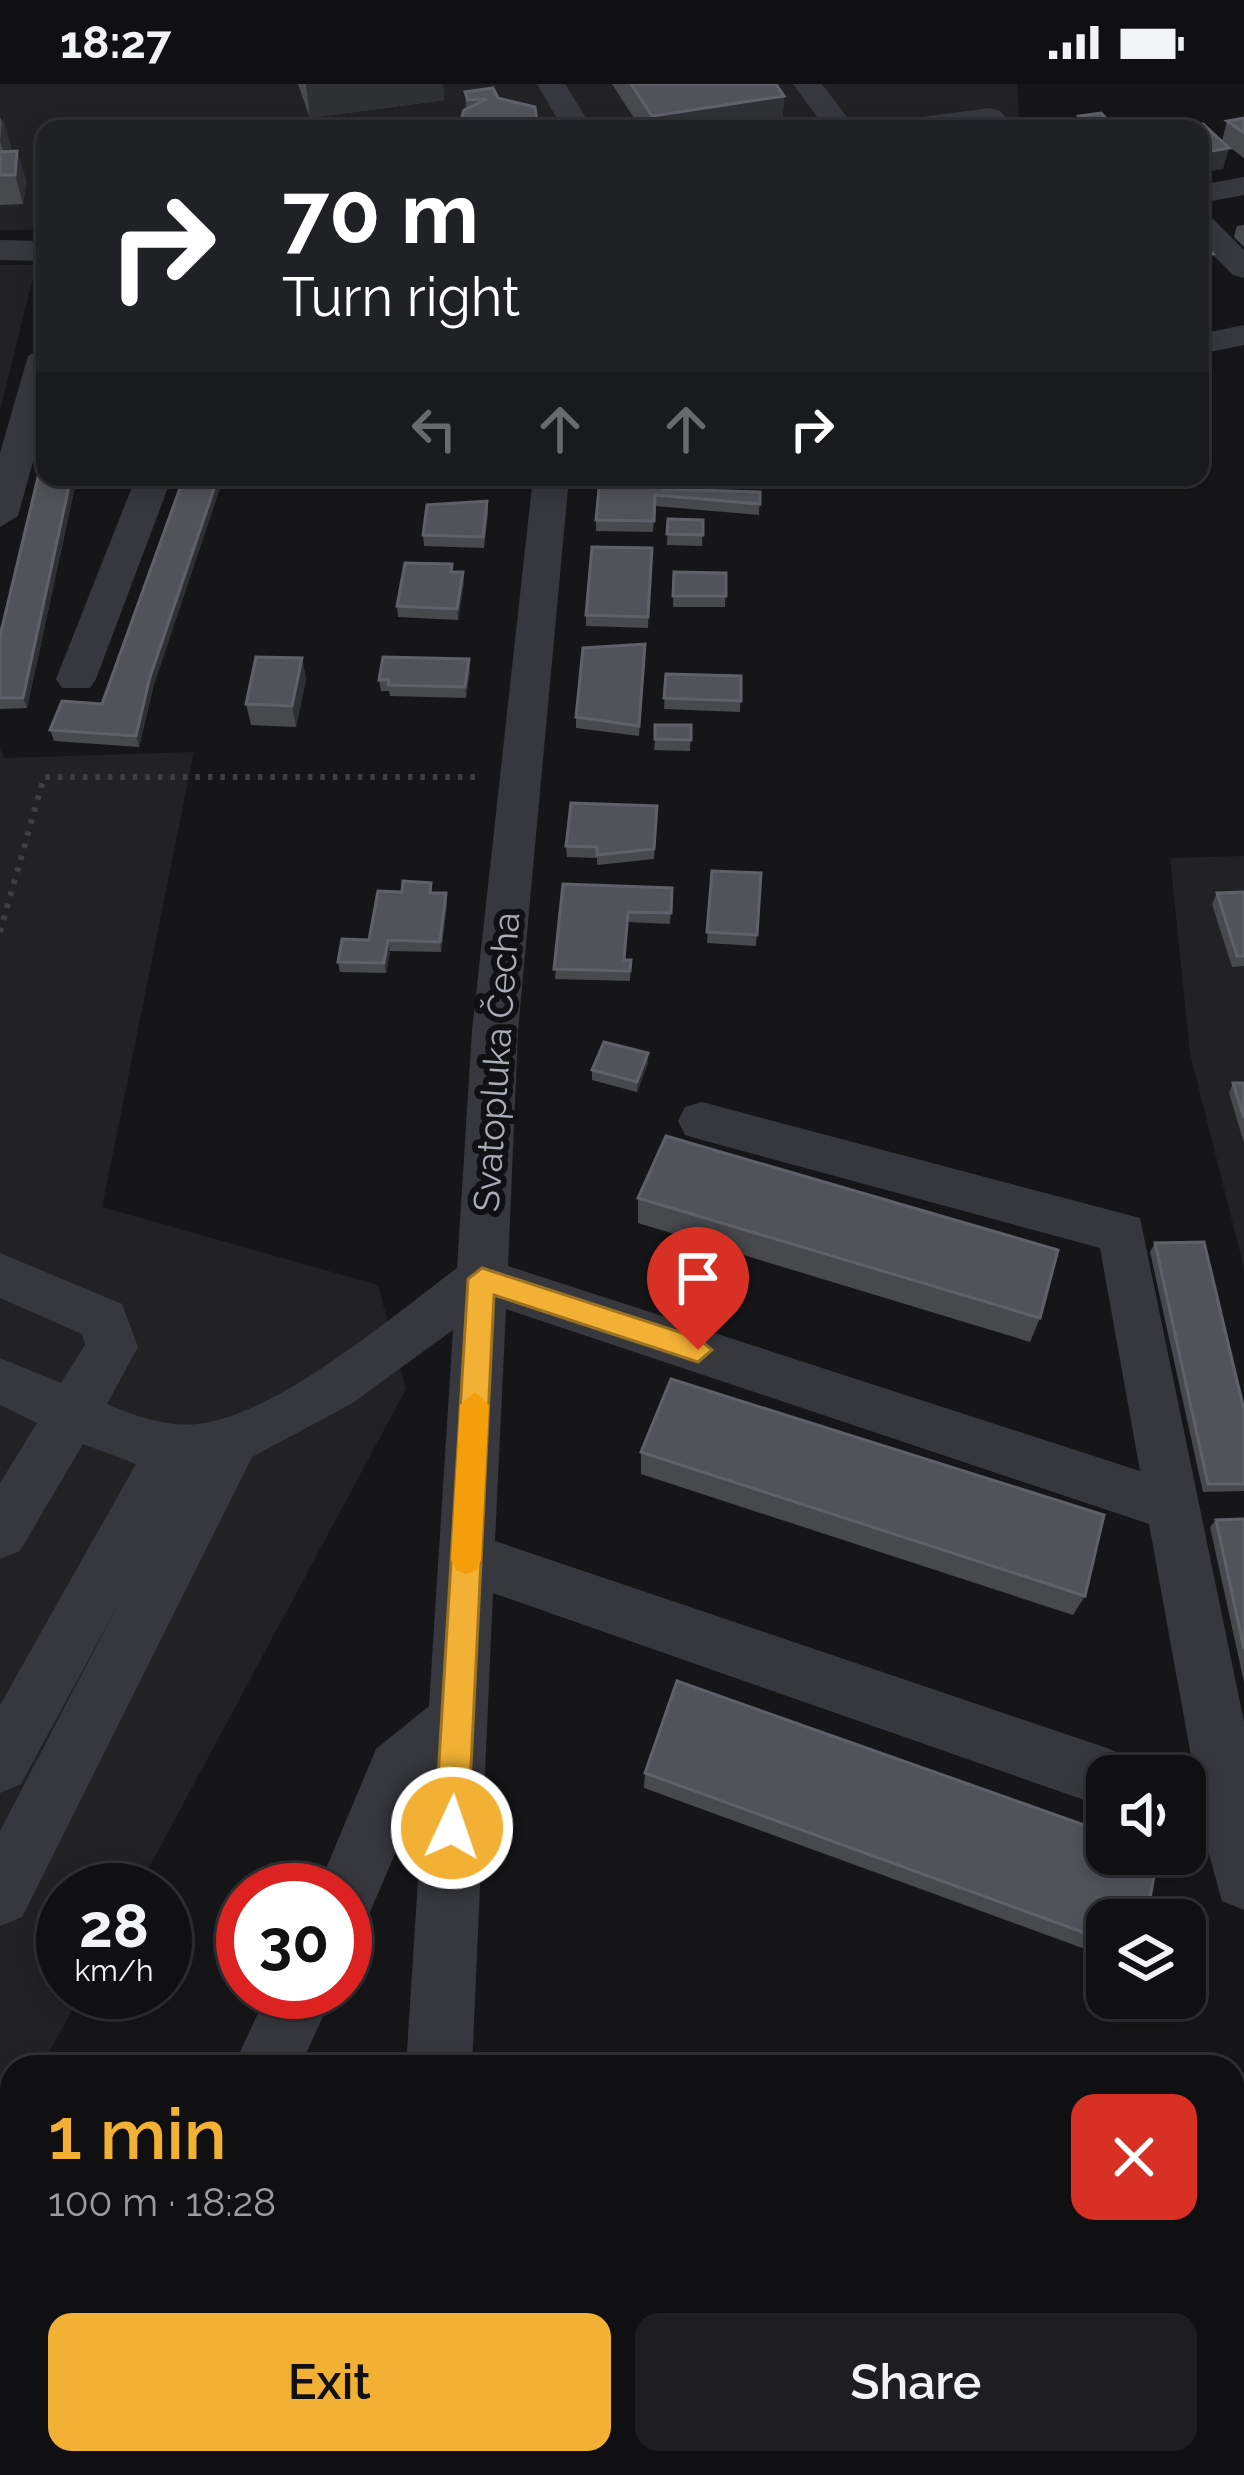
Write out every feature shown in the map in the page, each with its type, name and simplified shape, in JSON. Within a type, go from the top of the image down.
[{"type":"street","points":[[551,84],[573,120]]},
{"type":"street","points":[[807,84],[834,120]]},
{"type":"street","points":[[967,120],[990,117]]},
{"type":"street","points":[[1209,192],[1244,185]]},
{"type":"street","points":[[1209,233],[1244,268]]},
{"type":"street","points":[[0,250],[36,251]]},
{"type":"street","points":[[1209,342],[1244,335]]},
{"type":"street","points":[[0,516],[36,388]]},
{"type":"street","points":[[76,679],[151,486]]},
{"type":"street","name":"Svatopluka Čecha","points":[[440,2055],[495,1031],[550,486]]},
{"type":"street","points":[[702,1121],[1122,1233],[1174,1507],[1221,1835]]},
{"type":"street","points":[[0,1275],[104,1321],[112,1347],[5,1514]]},
{"type":"street","points":[[0,1381],[174,1449],[233,1439],[290,1413],[352,1374],[482,1279],[1174,1507]]},
{"type":"street","points":[[0,1895],[19,1819],[233,1439]]},
{"type":"street","points":[[0,1763],[174,1449]]},
{"type":"street","points":[[466,1557],[1086,1771]]},
{"type":"street","points":[[359,1863],[397,1770],[458,1720]]},
{"type":"street","points":[[272,2055],[289,2019]]},
{"type":"path","points":[[0,932],[44,777],[520,776]]},
{"type":"shaded area","points":[[0,84],[1017,84],[1019,120],[36,120],[36,230],[0,230]]},
{"type":"shaded area","points":[[0,265],[36,265],[0,411]]},
{"type":"shaded area","points":[[0,749],[5,758],[194,752],[102,1207],[378,1285],[406,1389],[151,1863],[36,1863],[36,2019],[67,2019],[48,2055],[0,2055]]},
{"type":"shaded area","points":[[1244,856],[1244,1268],[1190,1053],[1170,858]]},
{"type":"building","points":[[631,84],[776,84],[784,96],[652,116]]},
{"type":"building","points":[[493,88],[498,98],[535,107],[537,120],[461,120],[464,110],[487,99],[468,100],[465,92]]},
{"type":"building","points":[[1101,113],[1108,120],[1083,120],[1079,116]]},
{"type":"building","points":[[1244,118],[1244,133],[1227,121]]},
{"type":"building","points":[[1209,130],[1229,148],[1209,151]]},
{"type":"building","points":[[17,151],[15,175],[0,175],[0,152]]},
{"type":"building","points":[[36,486],[69,486],[23,698],[0,698],[0,636]]},
{"type":"building","points":[[181,486],[215,486],[150,677],[136,736],[50,730],[62,701],[102,704]]},
{"type":"building","points":[[599,486],[760,492],[760,504],[655,495],[654,521],[596,520]]},
{"type":"building","points":[[487,501],[483,537],[423,535],[427,505]]},
{"type":"building","points":[[668,519],[703,520],[703,535],[667,534]]},
{"type":"building","points":[[592,547],[652,548],[648,617],[586,615]]},
{"type":"building","points":[[405,563],[452,564],[451,572],[463,572],[457,609],[397,606]]},
{"type":"building","points":[[674,572],[726,573],[726,596],[673,596]]},
{"type":"building","points":[[645,644],[639,726],[576,717],[583,648]]},
{"type":"building","points":[[256,657],[302,658],[292,706],[246,704]]},
{"type":"building","points":[[383,657],[469,659],[465,687],[388,685],[389,680],[379,680]]},
{"type":"building","points":[[666,674],[741,676],[741,701],[664,698]]},
{"type":"building","points":[[655,725],[691,725],[691,740],[655,739]]},
{"type":"building","points":[[571,803],[657,806],[654,849],[597,855],[597,847],[566,846]]},
{"type":"building","points":[[712,871],[761,873],[757,935],[707,932]]},
{"type":"building","points":[[403,881],[431,883],[430,893],[446,893],[440,942],[388,940],[384,963],[338,962],[342,939],[369,940],[378,891],[402,892]]},
{"type":"building","points":[[563,884],[672,888],[671,913],[628,912],[624,960],[631,960],[630,971],[554,969]]},
{"type":"building","points":[[1244,892],[1244,956],[1237,956],[1217,893]]},
{"type":"building","points":[[604,1042],[648,1053],[637,1082],[592,1070]]},
{"type":"building","points":[[1233,1083],[1244,1083],[1244,1118]]},
{"type":"building","points":[[666,1136],[1058,1250],[1040,1318],[638,1198]]},
{"type":"building","points":[[1204,1242],[1244,1410],[1244,1484],[1208,1484],[1155,1243]]},
{"type":"building","points":[[671,1379],[1104,1515],[1085,1596],[641,1452]]},
{"type":"building","points":[[1244,1519],[1244,1649],[1216,1520]]},
{"type":"building","points":[[677,1681],[1086,1826],[1086,1875],[1154,1875],[1150,1899],[1086,1899],[1086,1933],[645,1773]]},
{"type":"slow traffic","points":[[466,1560],[475,1405]]},
{"type":"route","points":[[452,1828],[482,1279],[698,1350]]}]
